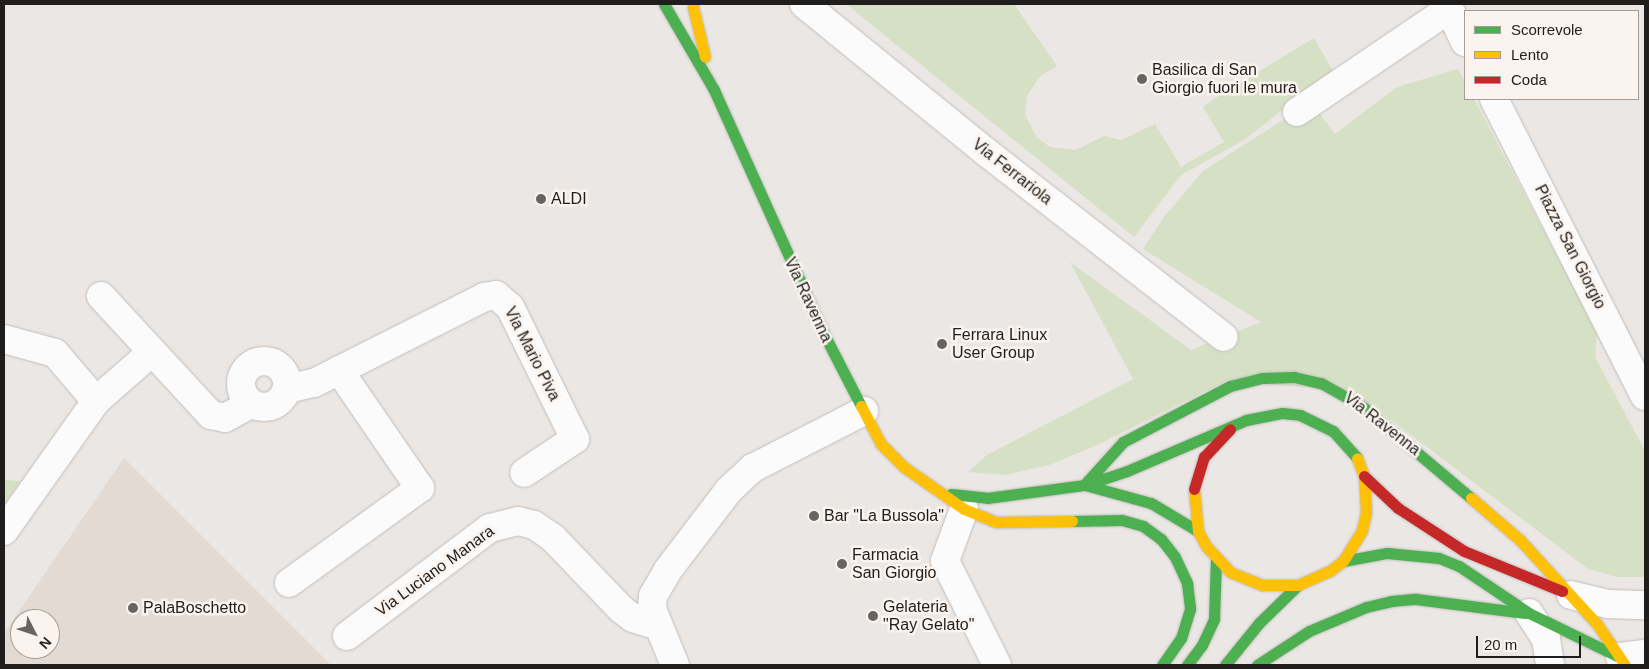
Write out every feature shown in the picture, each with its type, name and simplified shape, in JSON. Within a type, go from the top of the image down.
[{"type":"main road","name":"Via Ravenna","points":[[664,4],[714,90],[826,338],[881,444],[934,488],[964,509],[996,522],[1122,520],[1143,526],[1161,539],[1175,557],[1187,583],[1190,609],[1181,638],[1162,665]]},
{"type":"main road","points":[[672,4],[693,7],[708,4]]},
{"type":"main road","name":"Via Ravenna","points":[[693,7],[714,90]]},
{"type":"main road","name":"Via Ravenna","points":[[1085,485],[1123,442],[1230,386],[1262,378],[1294,377],[1320,383],[1362,406],[1481,504],[1571,595],[1630,659]]},
{"type":"main road","name":"Via Ravenna","points":[[934,488],[961,497],[987,498],[1085,485],[1128,471],[1264,415],[1300,415],[1333,431],[1357,459],[1364,476],[1366,512],[1358,538],[1343,561]]},
{"type":"main road","name":"Via Ravenna","points":[[1230,429],[1204,457],[1193,493],[1198,531],[1216,560],[1245,580],[1281,588],[1315,580],[1343,561],[1387,552],[1439,558],[1459,566],[1529,613],[1630,659]]},
{"type":"main road","name":"Via Ravenna","points":[[1364,476],[1398,508],[1464,551],[1571,595]]},
{"type":"main road","name":"Via Ravenna","points":[[1085,485],[1151,503],[1198,531]]},
{"type":"main road","points":[[1187,665],[1202,645],[1214,618],[1216,560]]},
{"type":"main road","points":[[1225,665],[1259,623],[1298,585]]},
{"type":"main road","points":[[1257,665],[1309,631],[1366,607],[1391,601],[1416,599],[1529,613]]},
{"type":"street","name":"Via Ferrariola","points":[[804,4],[986,152],[1224,336]]},
{"type":"street","points":[[1297,112],[1448,6],[1464,40]]},
{"type":"street","name":"Piazza San Giorgio","points":[[1495,100],[1645,396]]},
{"type":"street","name":"Via Mario Piva","points":[[287,389],[314,383],[484,297],[490,295],[502,299],[510,307],[575,439],[524,473]]},
{"type":"street","points":[[101,296],[211,415],[225,418],[250,404]]},
{"type":"street","points":[[4,339],[55,353],[96,400]]},
{"type":"street","points":[[4,532],[96,400],[152,352]]},
{"type":"street","points":[[268,361],[281,368],[286,375],[287,389],[284,396],[273,406],[265,408],[250,404],[241,391],[240,383],[247,368],[253,364],[268,361]]},
{"type":"street","points":[[289,583],[420,488],[339,370]]},
{"type":"street","points":[[675,665],[656,624],[652,609],[658,585],[728,490],[764,461],[864,411]]},
{"type":"street","points":[[964,509],[945,561],[997,665]]},
{"type":"street","name":"Via Luciano Manara","points":[[347,636],[490,528],[518,521],[534,525],[553,538],[621,609],[633,618],[656,624]]},
{"type":"street","points":[[1571,595],[1608,604],[1645,605]]},
{"type":"street","name":"Via Ravenna","points":[[1529,613],[1546,639],[1550,665]]},
{"type":"shaded area","points":[[124,458],[331,665],[4,665],[4,633],[10,624],[10,659],[60,659],[60,609],[20,609]]},
{"type":"green space","points":[[846,4],[1014,4],[1057,66],[1040,76],[1027,96],[1025,114],[1036,137],[1050,147],[1076,150],[1104,136],[1121,140],[1155,124],[1181,167],[1224,142],[1203,107],[1220,95],[1314,38],[1333,71],[1244,140],[1181,175],[1134,237]]},
{"type":"green space","points":[[1458,69],[1464,80],[1464,100],[1475,100],[1597,332],[1595,357],[1645,451],[1645,577],[1618,577],[1588,569],[1353,391],[1226,381],[1095,446],[1049,465],[1004,475],[968,472],[987,455],[1133,379],[1070,262],[1191,350],[1261,322],[1143,249],[1164,217],[1203,171],[1311,102],[1335,134],[1397,87]]},
{"type":"green space","points":[[4,480],[20,481],[4,505]]},
{"type":"traffic: fast","points":[[664,4],[714,90],[826,338],[861,406]]},
{"type":"traffic: fast","points":[[1085,484],[1123,442],[1230,386],[1262,378],[1294,377],[1321,383],[1362,406],[1471,498]]},
{"type":"traffic: fast","points":[[951,494],[987,498],[1085,485],[1127,471],[1246,420],[1282,413],[1300,415],[1333,431],[1357,458]]},
{"type":"traffic: fast","points":[[1085,485],[1151,503],[1198,531]]},
{"type":"traffic: fast","points":[[1072,521],[1122,520],[1143,526],[1161,539],[1175,557],[1187,583],[1190,609],[1181,638],[1162,665]]},
{"type":"traffic: fast","points":[[1343,561],[1387,553],[1439,558],[1459,566],[1529,613],[1617,656]]},
{"type":"traffic: fast","points":[[1187,665],[1202,645],[1214,619],[1216,560]]},
{"type":"traffic: fast","points":[[1225,665],[1259,623],[1298,585]]},
{"type":"traffic: fast","points":[[1257,665],[1309,631],[1366,607],[1391,601],[1416,599],[1525,613]]},
{"type":"traffic: slow","points":[[693,7],[705,57]]},
{"type":"traffic: slow","points":[[861,406],[881,444],[904,467],[964,509],[996,522],[1072,521]]},
{"type":"traffic: slow","points":[[1194,489],[1198,531],[1206,546],[1230,572],[1263,585],[1298,585],[1330,571],[1343,561],[1362,530],[1366,512],[1364,476],[1357,458]]},
{"type":"traffic: slow","points":[[1471,498],[1520,540],[1597,624],[1625,665]]},
{"type":"traffic: jam","points":[[1194,489],[1204,457],[1230,429]]},
{"type":"traffic: jam","points":[[1364,476],[1398,508],[1464,551],[1562,591]]},
{"type":"place","name":"Basilica di San Giorgio fuori le mura","points":[[1142,79]]},
{"type":"place","name":"ALDI","points":[[541,199]]},
{"type":"place","name":"Ferrara Linux User Group","points":[[942,344]]},
{"type":"place","name":"Bar \"La Bussola\"","points":[[814,516]]},
{"type":"place","name":"Farmacia San Giorgio","points":[[842,564]]},
{"type":"place","name":"PalaBoschetto","points":[[133,608]]},
{"type":"place","name":"Gelateria \"Ray Gelato\"","points":[[873,616]]}]
